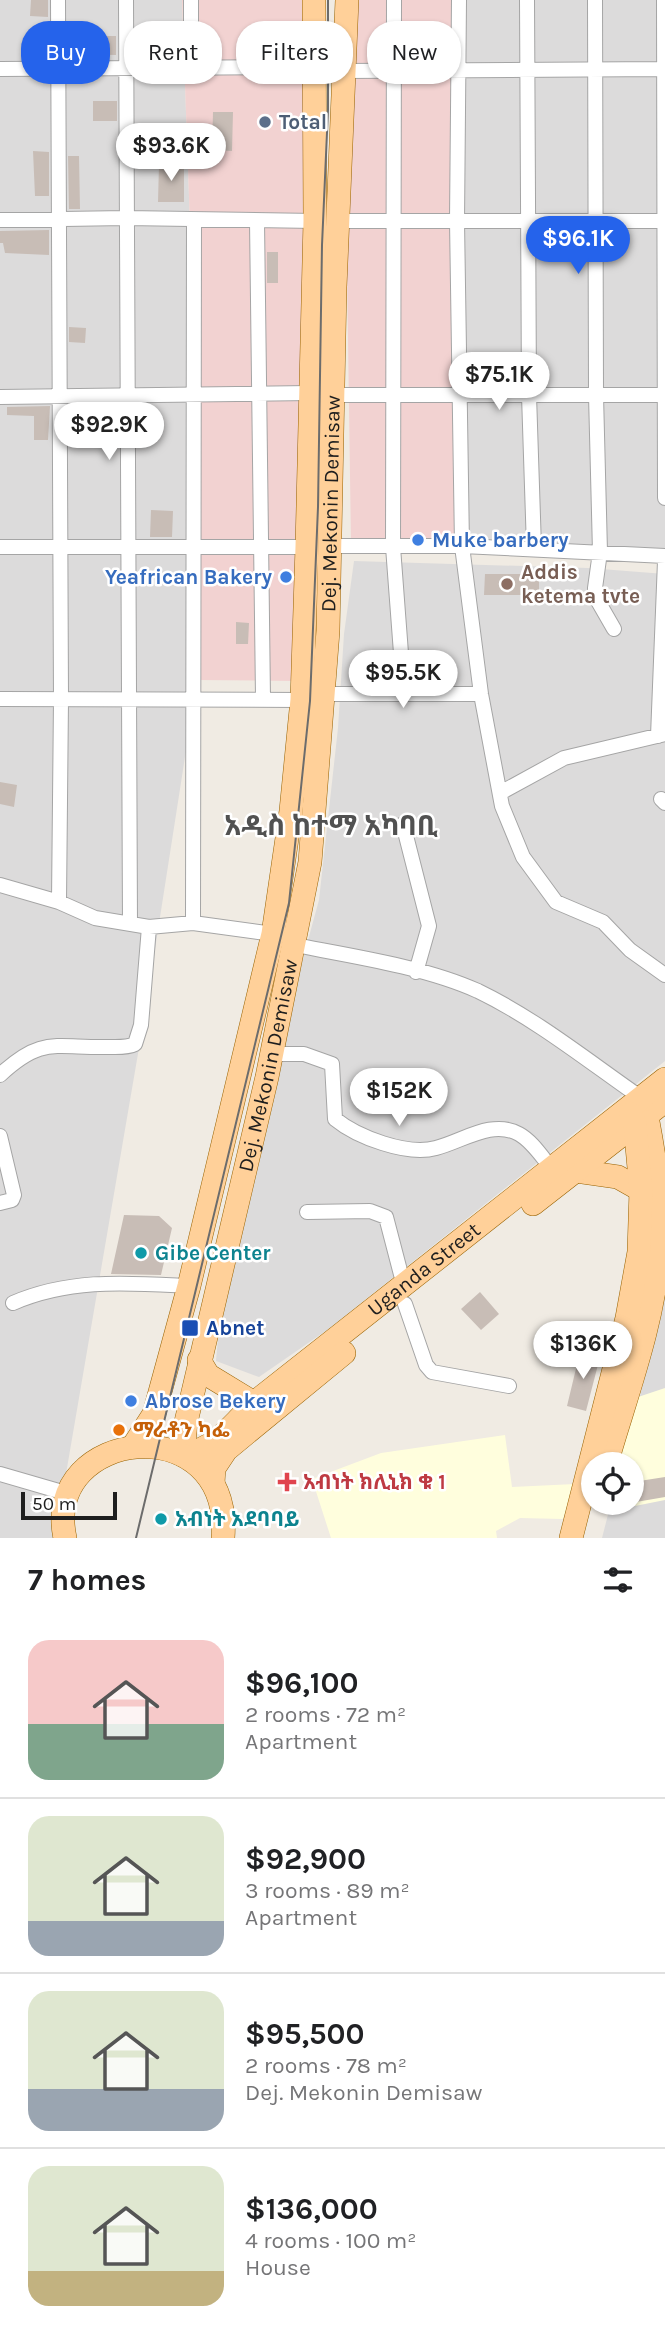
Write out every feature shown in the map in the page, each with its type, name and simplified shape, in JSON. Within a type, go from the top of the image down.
[{"type":"main road","name":"Dej. Mekonin Demisaw","points":[[314,0],[314,21]]},
{"type":"main road","name":"Dej. Mekonin Demisaw","points":[[346,21],[347,0]]},
{"type":"main road","name":"Dej. Mekonin Demisaw","points":[[316,84],[326,221]]},
{"type":"main road","name":"Dej. Mekonin Demisaw","points":[[134,1445],[154,1414],[189,1286],[273,934],[291,811],[302,700],[307,547],[321,394],[326,221],[342,84]]},
{"type":"main road","name":"Dej. Mekonin Demisaw","points":[[183,1455],[184,1431],[199,1360],[272,1054],[310,862],[325,694],[331,546],[321,394]]},
{"type":"main road","name":"Uganda Street","points":[[183,1455],[201,1451],[217,1441],[254,1403],[576,1171],[638,1111],[665,1079]]},
{"type":"main road","name":"Uganda Street","points":[[213,1483],[214,1468],[226,1450],[552,1169],[638,1111],[665,1101]]},
{"type":"main road","points":[[571,1538],[633,1289],[642,1223],[638,1111]]},
{"type":"main road","points":[[610,1452],[658,1309],[660,1217],[656,1167],[638,1111]]},
{"type":"main road","points":[[576,1171],[618,1177],[641,1191]]},
{"type":"main road","points":[[199,1360],[208,1375],[254,1403]]},
{"type":"main road","points":[[65,1538],[64,1513],[69,1494],[78,1479],[95,1461],[117,1449],[151,1445],[183,1455],[199,1467],[213,1483],[222,1510],[223,1538]]},
{"type":"main road","points":[[586,1538],[593,1515]]},
{"type":"street","points":[[58,0],[58,21]]},
{"type":"street","points":[[126,0],[126,21]]},
{"type":"street","points":[[191,0],[191,21]]},
{"type":"street","points":[[394,0],[394,21]]},
{"type":"street","points":[[458,0],[458,21]]},
{"type":"street","points":[[527,0],[529,395],[534,548]]},
{"type":"street","points":[[595,0],[596,395],[600,552],[595,596],[614,629]]},
{"type":"street","points":[[663,0],[665,498]]},
{"type":"street","points":[[0,69],[21,69]]},
{"type":"street","points":[[461,71],[664,69]]},
{"type":"street","points":[[58,84],[60,902]]},
{"type":"street","points":[[126,84],[130,924]]},
{"type":"street","points":[[395,84],[391,395],[393,547],[404,693]]},
{"type":"street","points":[[459,84],[457,221],[462,546],[481,694],[502,806],[523,857],[550,896],[564,908],[603,922],[630,950],[665,975]]},
{"type":"street","points":[[0,220],[126,218],[257,221],[664,221]]},
{"type":"street","points":[[193,923],[194,220]]},
{"type":"street","points":[[257,221],[263,698]]},
{"type":"street","points":[[0,397],[194,394],[665,395]]},
{"type":"street","points":[[331,546],[534,548],[665,558],[662,735],[565,758],[500,793]]},
{"type":"street","points":[[0,547],[307,547]]},
{"type":"street","points":[[325,694],[481,694]]},
{"type":"street","points":[[0,699],[127,697],[302,700]]},
{"type":"street","points":[[403,824],[429,926],[416,972]]},
{"type":"street","points":[[0,885],[60,902],[82,914],[149,928],[193,923],[273,934]]},
{"type":"street","points":[[0,1075],[18,1058],[42,1046],[113,1047],[135,1044],[141,1025],[149,928]]},
{"type":"street","points":[[295,945],[466,986],[499,1003],[638,1111]]},
{"type":"street","points":[[272,1054],[304,1054],[332,1064],[335,1119],[375,1142],[433,1149],[499,1128],[517,1133],[530,1142],[552,1169]]},
{"type":"street","points":[[0,1136],[13,1195],[12,1200],[0,1203]]},
{"type":"street","points":[[307,1212],[370,1211],[386,1217],[426,1365],[432,1372],[509,1386]]},
{"type":"street","points":[[13,1303],[36,1293],[76,1284],[189,1286]]},
{"type":"street","points":[[0,1474],[69,1494]]},
{"type":"shaded area","points":[[0,0],[182,0],[183,21],[124,21],[124,84],[185,84],[191,254],[197,680],[146,1007],[55,1538],[0,1538]]},
{"type":"shaded area","points":[[182,0],[302,0],[302,21],[236,21],[236,84],[303,84],[306,334],[296,525],[298,681],[197,680],[191,254],[185,84],[222,84],[222,21],[183,21]]},
{"type":"shaded area","points":[[343,0],[454,0],[454,21],[367,21],[367,84],[454,84],[456,549],[351,543],[344,84],[353,84],[353,21],[343,21]]},
{"type":"shaded area","points":[[454,0],[665,0],[665,554],[456,549],[454,84],[461,84],[461,21],[454,21]]},
{"type":"shaded area","points":[[354,561],[588,568],[665,574],[665,1061],[327,1330],[259,1377],[216,1361],[220,1315],[299,973],[319,900],[338,728],[344,634]]},
{"type":"shaded area","points":[[665,1256],[665,1538],[602,1538],[608,1515],[644,1515],[644,1452],[625,1452],[650,1357]]},
{"type":"shaded area","points":[[665,1388],[665,1500],[644,1504],[644,1452],[618,1452],[632,1399]]},
{"type":"shaded area","points":[[505,1435],[512,1487],[575,1484],[563,1519],[520,1518],[496,1531],[497,1538],[331,1538],[312,1479],[381,1453]]},
{"type":"building","points":[[31,0],[48,0],[48,17],[30,16]]},
{"type":"building","points":[[110,36],[116,36],[116,55],[110,55]]},
{"type":"building","points":[[93,101],[117,101],[117,121],[93,121]]},
{"type":"building","points":[[213,112],[233,112],[232,151],[212,150]]},
{"type":"building","points":[[33,151],[49,152],[49,196],[35,196]]},
{"type":"building","points":[[68,156],[79,156],[80,209],[69,209]]},
{"type":"building","points":[[159,164],[184,164],[184,202],[158,202]]},
{"type":"building","points":[[49,230],[49,255],[5,253],[3,243],[0,243],[0,231]]},
{"type":"building","points":[[267,252],[278,252],[278,283],[267,283]]},
{"type":"building","points":[[69,327],[86,328],[85,343],[69,342]]},
{"type":"building","points":[[50,406],[48,440],[34,440],[34,416],[7,415],[7,407]]},
{"type":"building","points":[[151,510],[173,511],[172,537],[150,537]]},
{"type":"building","points":[[485,574],[539,574],[539,595],[484,595]]},
{"type":"building","points":[[236,622],[249,623],[248,644],[236,644]]},
{"type":"building","points":[[0,782],[17,785],[14,807],[0,804]]},
{"type":"building","name":"Gibe Center","points":[[124,1215],[159,1216],[172,1228],[161,1275],[111,1274]]},
{"type":"building","points":[[480,1292],[499,1314],[481,1330],[461,1309]]},
{"type":"building","points":[[580,1352],[600,1357],[586,1411],[567,1406]]},
{"type":"building","points":[[665,1477],[665,1497],[644,1501],[644,1480]]},
{"type":"tram line","points":[[136,1538],[289,903],[310,701],[318,507],[322,245],[328,110],[328,0]]},
{"type":"place","name":"Total","points":[[265,122]]},
{"type":"place","name":"Muke barbery","points":[[418,540]]},
{"type":"place","name":"Yeafrican Bakery","points":[[286,577]]},
{"type":"place","name":"Addis ketema tvte","points":[[507,584]]},
{"type":"place","name":"Gibe Center","points":[[141,1253]]},
{"type":"place","name":"Abnet","points":[[190,1328]]},
{"type":"place","name":"Abrose Bekery","points":[[131,1401]]},
{"type":"place","name":"ማራቶን ካፌ","points":[[119,1430]]},
{"type":"place","name":"አብነት ክሊኒክ ቁ 1","points":[[287,1482]]},
{"type":"place","name":"አብነት አደባባይ","points":[[161,1519]]},
{"type":"district","name":"አዲስ ከተማ አካባቢ","points":[[331,825]]}]
